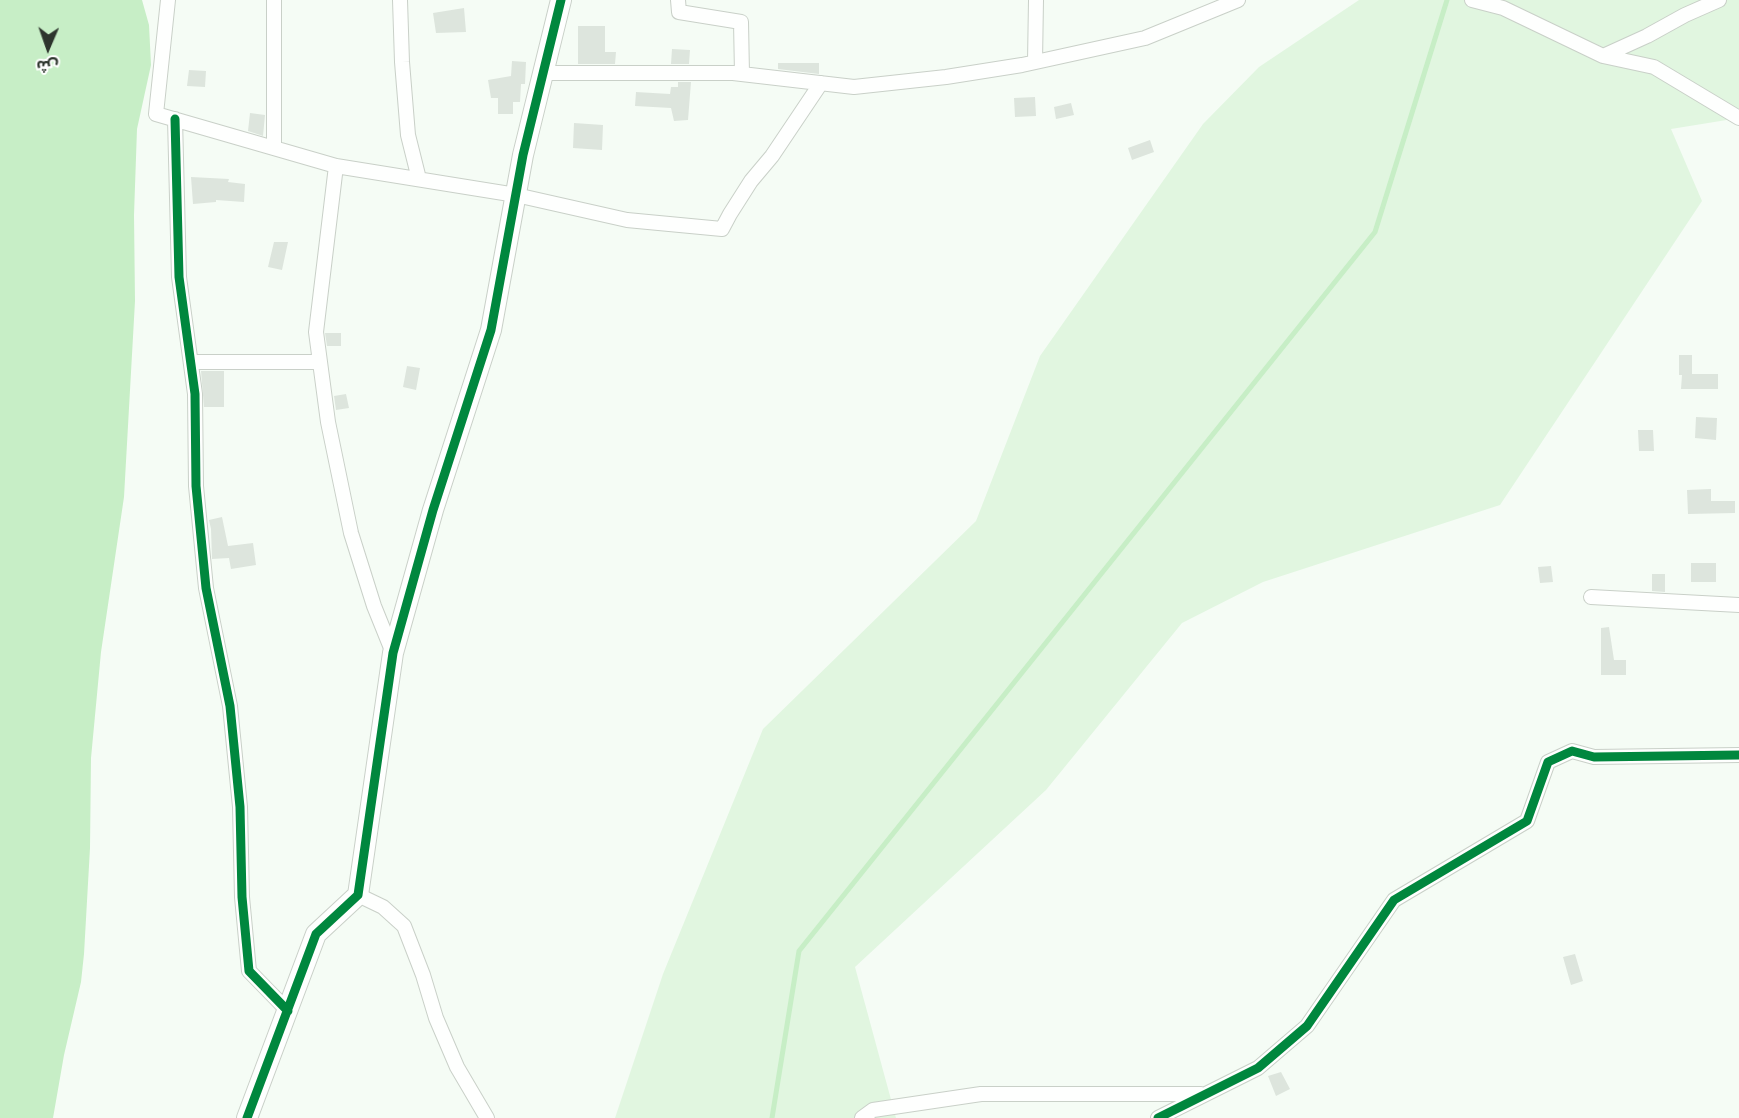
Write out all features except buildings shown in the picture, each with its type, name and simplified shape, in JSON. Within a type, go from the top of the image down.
[{"type":"street","points":[[168,0],[156,114],[336,165],[516,195],[627,220],[722,230],[751,181],[772,156],[821,83]]},
{"type":"street","points":[[274,0],[274,148]]},
{"type":"street","points":[[400,0],[408,135],[419,179]]},
{"type":"street","points":[[247,1118],[316,934],[358,895],[393,653],[432,510],[491,330],[522,155],[561,0]]},
{"type":"street","points":[[678,0],[679,12],[741,22],[742,74]]},
{"type":"street","points":[[1035,62],[1036,0]]},
{"type":"street","points":[[543,74],[742,74],[854,87],[946,77],[1035,62],[1145,38],[1238,0]]},
{"type":"street","points":[[1472,0],[1503,8],[1603,56],[1654,67],[1739,118]]},
{"type":"street","points":[[1603,56],[1719,0]]},
{"type":"street","points":[[175,119],[179,277],[195,394],[196,486],[206,588],[230,705],[240,807],[242,897],[249,971],[288,1011]]},
{"type":"street","points":[[336,165],[316,332],[328,422],[351,533],[374,606],[393,653]]},
{"type":"street","points":[[191,362],[320,362]]},
{"type":"street","points":[[1591,597],[1739,605]]},
{"type":"street","points":[[1158,1118],[1258,1068],[1307,1026],[1394,900],[1527,821],[1548,762],[1572,751],[1594,757],[1739,756]]},
{"type":"street","points":[[358,895],[383,907],[404,926],[423,975],[436,1018],[456,1067],[487,1118]]},
{"type":"street","points":[[862,1118],[873,1110],[981,1094],[1206,1094]]},
{"type":"shaded area","points":[[0,0],[142,0],[149,25],[151,65],[137,129],[134,215],[135,301],[124,497],[101,652],[91,758],[90,848],[84,954],[81,982],[64,1055],[53,1118],[0,1118]]},
{"type":"shaded area","points":[[1359,0],[1739,0],[1739,118],[1671,129],[1702,201],[1500,505],[1263,582],[1182,623],[1046,790],[855,967],[896,1118],[615,1118],[663,974],[763,729],[976,521],[1040,356],[1203,124],[1259,67]]},
{"type":"waterway","points":[[772,1118],[799,951],[1375,232],[1447,0]]},
{"type":"cycle path","points":[[247,1118],[316,934],[358,895],[393,653],[433,510],[491,330],[523,155],[561,0]]},
{"type":"cycle path","points":[[175,119],[179,277],[195,394],[196,486],[206,588],[230,706],[240,807],[242,897],[249,971],[288,1011]]},
{"type":"cycle path","points":[[1158,1118],[1258,1068],[1307,1026],[1394,900],[1527,821],[1548,762],[1572,751],[1594,757],[1739,755]]}]
